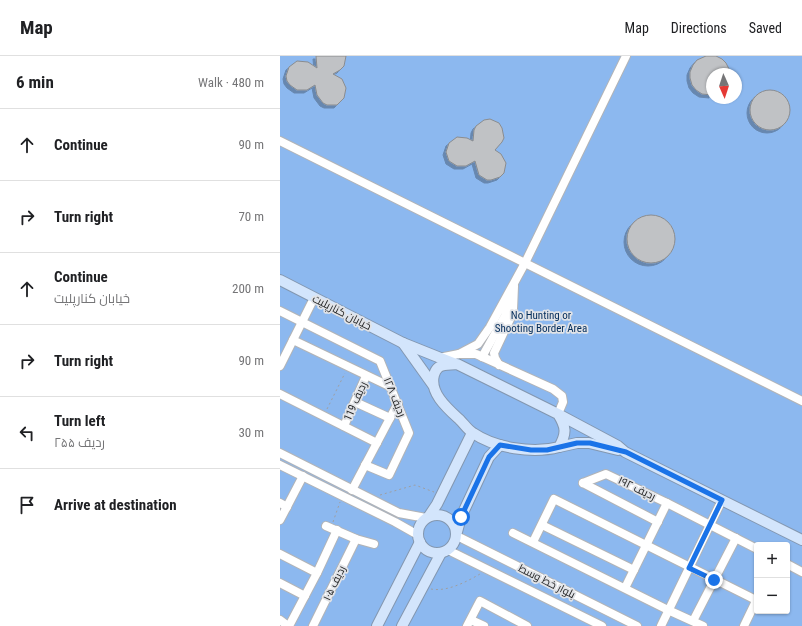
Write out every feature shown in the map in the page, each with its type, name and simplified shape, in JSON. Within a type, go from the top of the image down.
[{"type":"main road","name":"خیابان کنارپلیت","points":[[280,280],[403,343],[440,358],[458,359],[558,414]]},
{"type":"main road","name":"خیابان کنارپلیت","points":[[403,343],[433,384],[438,397],[472,433]]},
{"type":"main road","points":[[433,384],[435,371],[440,366],[458,359]]},
{"type":"main road","points":[[558,414],[564,423],[565,428],[564,439],[559,447]]},
{"type":"main road","points":[[558,414],[618,446],[626,452],[802,540]]},
{"type":"main road","points":[[500,445],[489,457],[461,517],[457,534],[452,546],[444,551],[435,553],[428,551],[423,547],[419,538],[418,529],[442,495],[472,433],[500,445],[531,450],[547,450],[577,443],[590,443],[626,452]]},
{"type":"main road","points":[[427,517],[434,515],[444,516],[453,522],[457,534]]},
{"type":"main road","points":[[377,626],[419,538]]},
{"type":"main road","points":[[402,626],[423,585],[444,551]]},
{"type":"street","points":[[458,359],[482,339],[514,284],[626,56]]},
{"type":"street","points":[[280,141],[802,401]]},
{"type":"street","points":[[482,357],[505,316],[514,284]]},
{"type":"street","points":[[499,364],[494,353],[513,310],[514,284]]},
{"type":"street","points":[[280,366],[314,298]]},
{"type":"street","points":[[280,311],[302,322]]},
{"type":"street","name":"ردیف ۱۲۸","points":[[302,322],[380,361],[409,433],[389,475],[365,465]]},
{"type":"street","points":[[293,340],[391,387]]},
{"type":"street","points":[[458,359],[476,354],[558,392],[562,396],[563,402],[558,414]]},
{"type":"street","name":"ردیف 119","points":[[344,426],[366,376]]},
{"type":"street","points":[[280,394],[377,443]]},
{"type":"street","points":[[355,402],[390,418]]},
{"type":"street","points":[[352,490],[398,403]]},
{"type":"street","points":[[280,453],[399,513],[427,517]]},
{"type":"street","points":[[280,465],[395,522],[419,538]]},
{"type":"street","name":"ردیف ۱۹۲","points":[[658,522],[583,483],[606,474],[668,503],[754,547]]},
{"type":"street","points":[[280,520],[284,505],[303,476]]},
{"type":"street","points":[[533,542],[554,499],[689,568],[754,599]]},
{"type":"street","points":[[661,626],[722,500]]},
{"type":"street","points":[[624,588],[668,503]]},
{"type":"street","points":[[542,525],[634,570]]},
{"type":"street","points":[[280,620],[288,626],[305,596],[317,573],[331,528],[356,540],[374,544]]},
{"type":"street","points":[[513,532],[703,626]]},
{"type":"street","name":"بلوار خط وسط","points":[[457,534],[637,626]]},
{"type":"street","points":[[693,621],[736,538]]},
{"type":"street","name":"ردیف ۱۰۵","points":[[313,626],[356,540]]},
{"type":"street","name":"بلوار خط وسط","points":[[444,551],[487,570],[602,626]]},
{"type":"street","points":[[280,554],[317,573]]},
{"type":"street","points":[[280,583],[305,596]]},
{"type":"street","points":[[484,626],[469,623],[480,601],[527,626]]},
{"type":"street","points":[[744,626],[754,606]]},
{"type":"path","points":[[323,416],[348,367]]},
{"type":"path","points":[[370,498],[415,485],[442,495]]},
{"type":"path","points":[[331,528],[343,496]]},
{"type":"path","points":[[423,585],[431,589],[438,590],[450,588],[487,570]]},
{"type":"green space","name":"No Hunting or Shooting Border Area","points":[[280,56],[802,56],[802,626],[280,626]]},
{"type":"building","points":[[316,56],[346,56],[344,66],[333,74],[342,79],[346,88],[344,98],[337,105],[327,105],[323,103],[317,95],[315,85],[307,90],[297,90],[287,81],[286,76],[289,67],[297,61],[308,62],[317,68]]},
{"type":"building","points":[[706,56],[716,56],[722,59],[728,68],[706,68],[706,94],[702,94],[696,90],[692,85],[690,78],[690,72],[697,60]]},
{"type":"building","points":[[774,90],[781,93],[787,99],[790,110],[789,118],[781,127],[774,130],[766,130],[759,127],[751,118],[750,106],[753,99],[762,91]]},
{"type":"building","points":[[490,119],[499,123],[502,128],[504,138],[495,150],[501,154],[506,163],[504,173],[500,177],[487,180],[479,175],[475,161],[466,166],[457,166],[449,161],[446,152],[449,143],[457,137],[467,138],[473,141],[476,126],[484,120]]},
{"type":"building","points":[[651,215],[660,217],[668,222],[673,230],[675,239],[673,248],[668,256],[660,261],[651,263],[642,261],[634,256],[629,248],[627,239],[629,230],[634,222],[642,217]]},
{"type":"route","points":[[461,517],[489,457],[500,445],[531,450],[547,450],[577,443],[590,443],[626,452],[722,500],[689,568],[714,580]]}]
